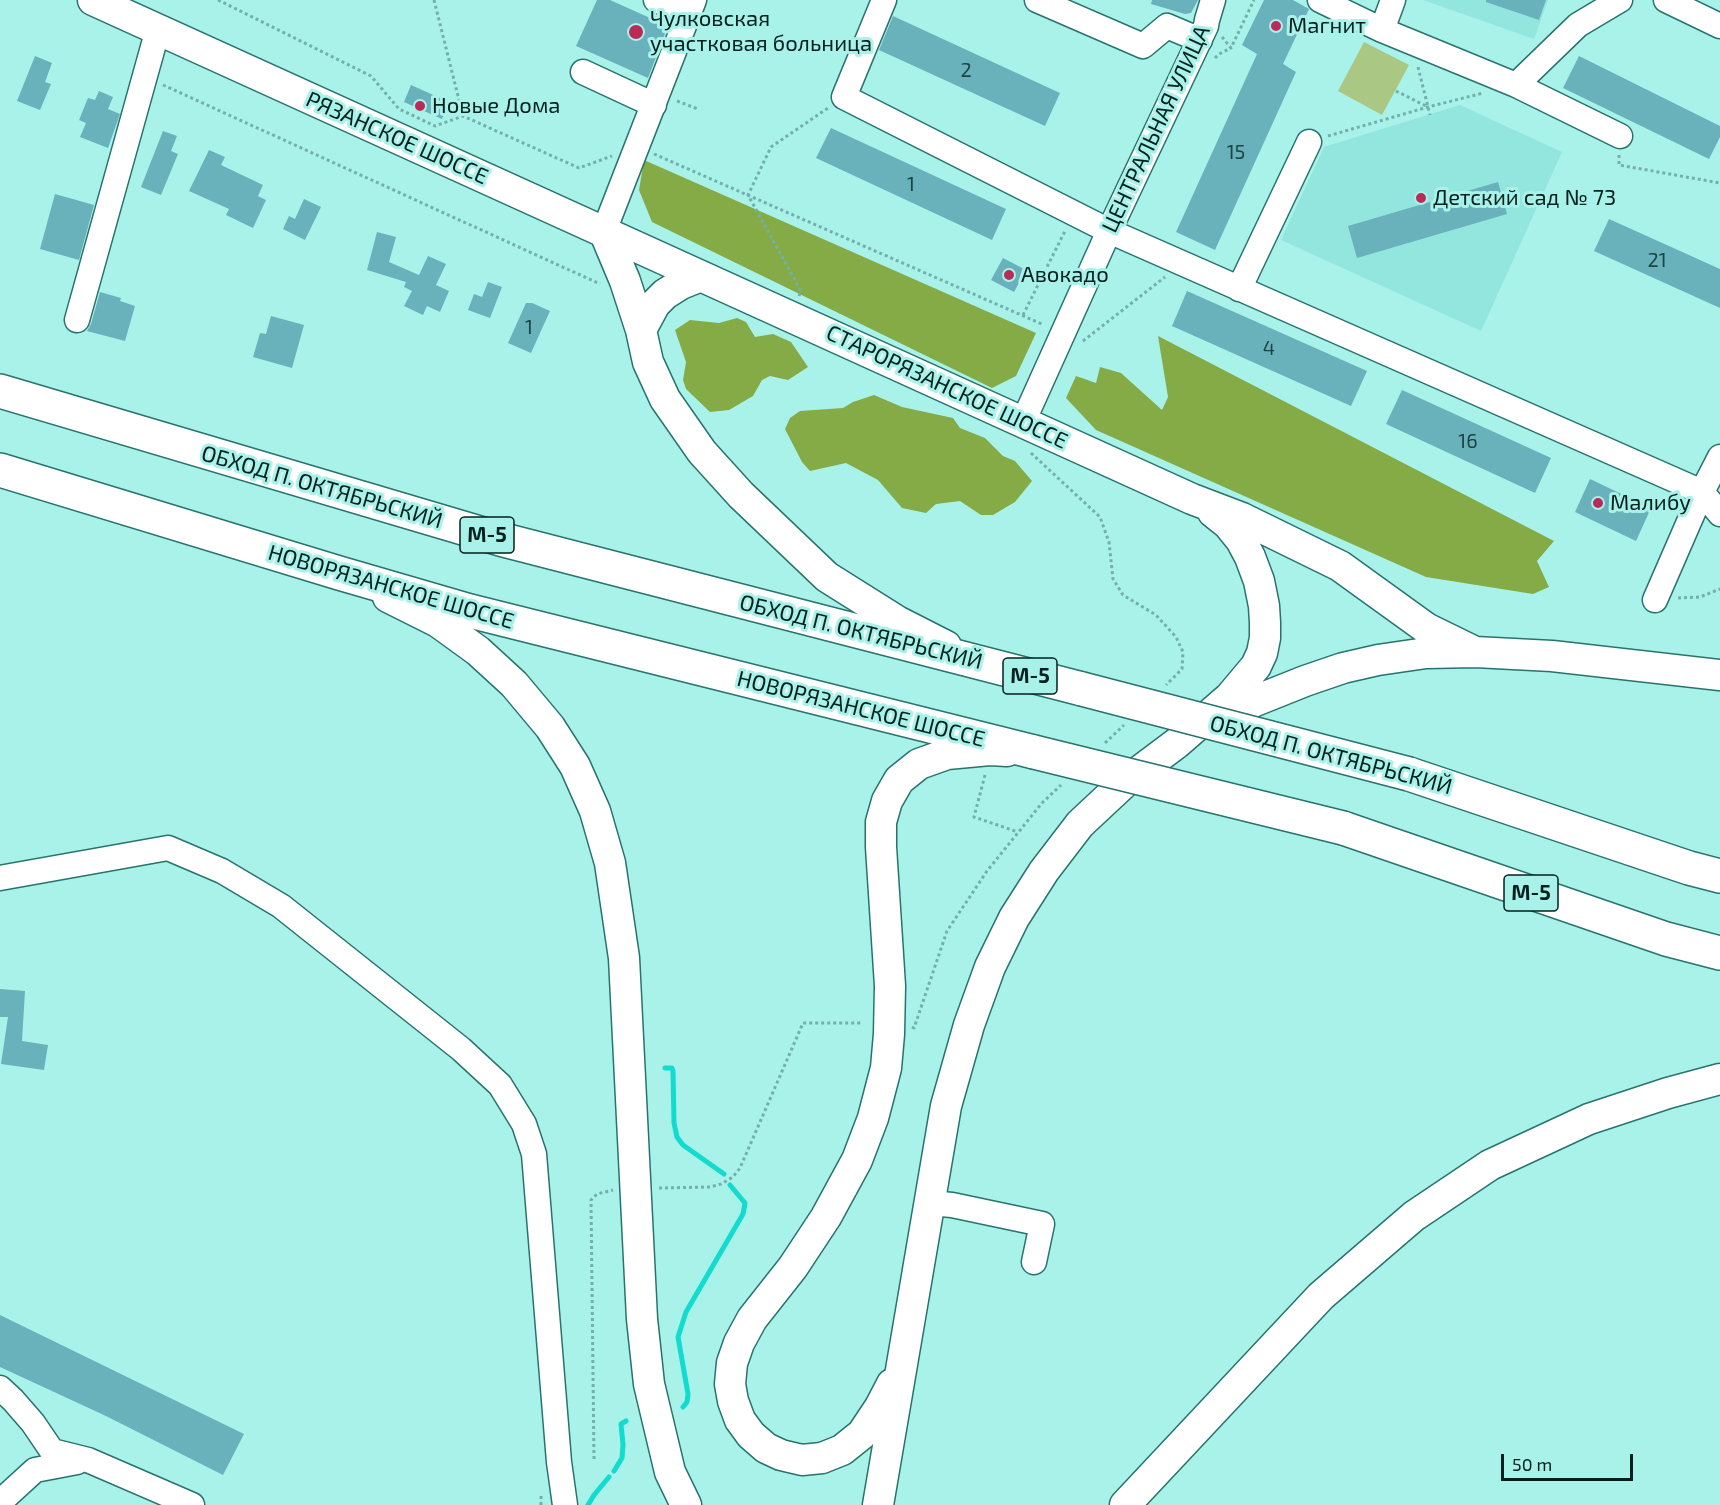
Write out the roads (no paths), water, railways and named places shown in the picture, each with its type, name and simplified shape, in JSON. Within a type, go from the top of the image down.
[{"type":"highway","name":"ОБХОД П. ОКТЯБРЬСКИЙ","points":[[0,391],[500,539],[1409,774],[1689,868],[1720,876]]},
{"type":"highway","name":"НОВОРЯЗАНСКОЕ ШОССЕ","points":[[0,470],[470,611],[1343,828],[1666,939],[1720,953]]},
{"type":"main road","name":"РЯЗАНСКОЕ ШОССЕ","points":[[93,0],[701,276]]},
{"type":"main road","points":[[604,231],[625,281],[641,330],[648,362],[665,399],[702,452],[741,495],[827,577],[897,621],[978,663]]},
{"type":"main road","points":[[641,330],[655,304],[665,294],[701,276]]},
{"type":"main road","name":"СТАРОРЯЗАНСКОЕ ШОССЕ","points":[[701,276],[790,316],[1024,435],[1192,499]]},
{"type":"main road","points":[[1192,499],[1242,518],[1340,566],[1426,628],[1475,652]]},
{"type":"main road","points":[[878,1505],[946,1106],[969,1025],[990,967],[1014,918],[1044,871],[1080,824],[1125,782],[1177,743],[1230,697],[1256,666],[1262,653],[1265,638],[1264,606],[1259,581],[1250,557],[1241,540],[1228,524],[1214,512],[1192,499]]},
{"type":"main road","points":[[339,573],[438,622],[478,651],[507,677],[550,727],[575,766],[595,811],[610,862],[624,958],[642,1319],[649,1384],[670,1472],[686,1505]]},
{"type":"main road","points":[[1177,743],[1215,720],[1305,681],[1343,668],[1426,653],[1475,652],[1552,656],[1720,675]]},
{"type":"main road","points":[[902,1363],[880,1407],[862,1434],[842,1450],[822,1458],[802,1460],[781,1455],[766,1448],[751,1435],[740,1420],[730,1384],[732,1363],[739,1343],[752,1319],[793,1267],[826,1216],[857,1160],[873,1118],[886,1068],[889,1034],[890,986],[881,847],[881,822],[887,801],[899,780],[912,769],[946,754],[990,750],[1034,752]]},
{"type":"main road","points":[[1125,1505],[1321,1296],[1414,1216],[1490,1165],[1589,1119],[1720,1079]]},
{"type":"street","points":[[604,231],[691,7],[656,0]]},
{"type":"street","points":[[884,0],[844,97],[1108,231],[1702,492],[1720,514]]},
{"type":"street","points":[[1037,0],[1143,46],[1167,26],[1200,40]]},
{"type":"street","name":"ЦЕНТРАЛЬНАЯ УЛИЦА","points":[[1024,435],[1108,231],[1206,27],[1214,0]]},
{"type":"street","points":[[1320,0],[1383,30],[1516,85],[1620,136]]},
{"type":"street","points":[[1383,30],[1393,0]]},
{"type":"street","points":[[1569,34],[1579,0]]},
{"type":"street","points":[[1516,85],[1578,25],[1620,0]]},
{"type":"street","points":[[1666,0],[1720,26]]},
{"type":"street","points":[[77,320],[158,29]]},
{"type":"street","points":[[583,72],[654,105]]},
{"type":"street","points":[[1239,289],[1309,142]]},
{"type":"street","points":[[1655,600],[1702,492],[1720,457]]},
{"type":"street","points":[[0,480],[48,485]]},
{"type":"street","points":[[0,878],[168,848],[222,871],[281,906],[461,1049],[500,1085],[524,1124],[534,1154],[559,1462],[565,1505]]},
{"type":"street","points":[[929,1203],[952,1205],[1042,1224],[1034,1262]]},
{"type":"street","points":[[0,1388],[33,1423],[52,1451],[88,1460],[192,1505]]},
{"type":"street","points":[[0,1502],[34,1470],[88,1460]]},
{"type":"waterway","points":[[665,1068],[672,1068],[673,1071],[674,1123],[677,1137],[683,1145],[724,1174]]},
{"type":"waterway","points":[[683,1407],[687,1402],[688,1394],[678,1337],[686,1312],[743,1214],[745,1203],[730,1185]]},
{"type":"waterway","points":[[614,1471],[622,1458],[621,1424],[626,1421]]},
{"type":"waterway","points":[[588,1505],[609,1477]]},
{"type":"place","name":"Магнит","points":[[1276,26]]},
{"type":"place","name":"Чулковская участковая больница","points":[[636,32]]},
{"type":"place","name":"Новые Дома","points":[[420,106]]},
{"type":"place","name":"Детский сад № 73","points":[[1421,198]]},
{"type":"place","name":"Авокадо","points":[[1009,275]]},
{"type":"place","name":"Малибу","points":[[1598,503]]}]
